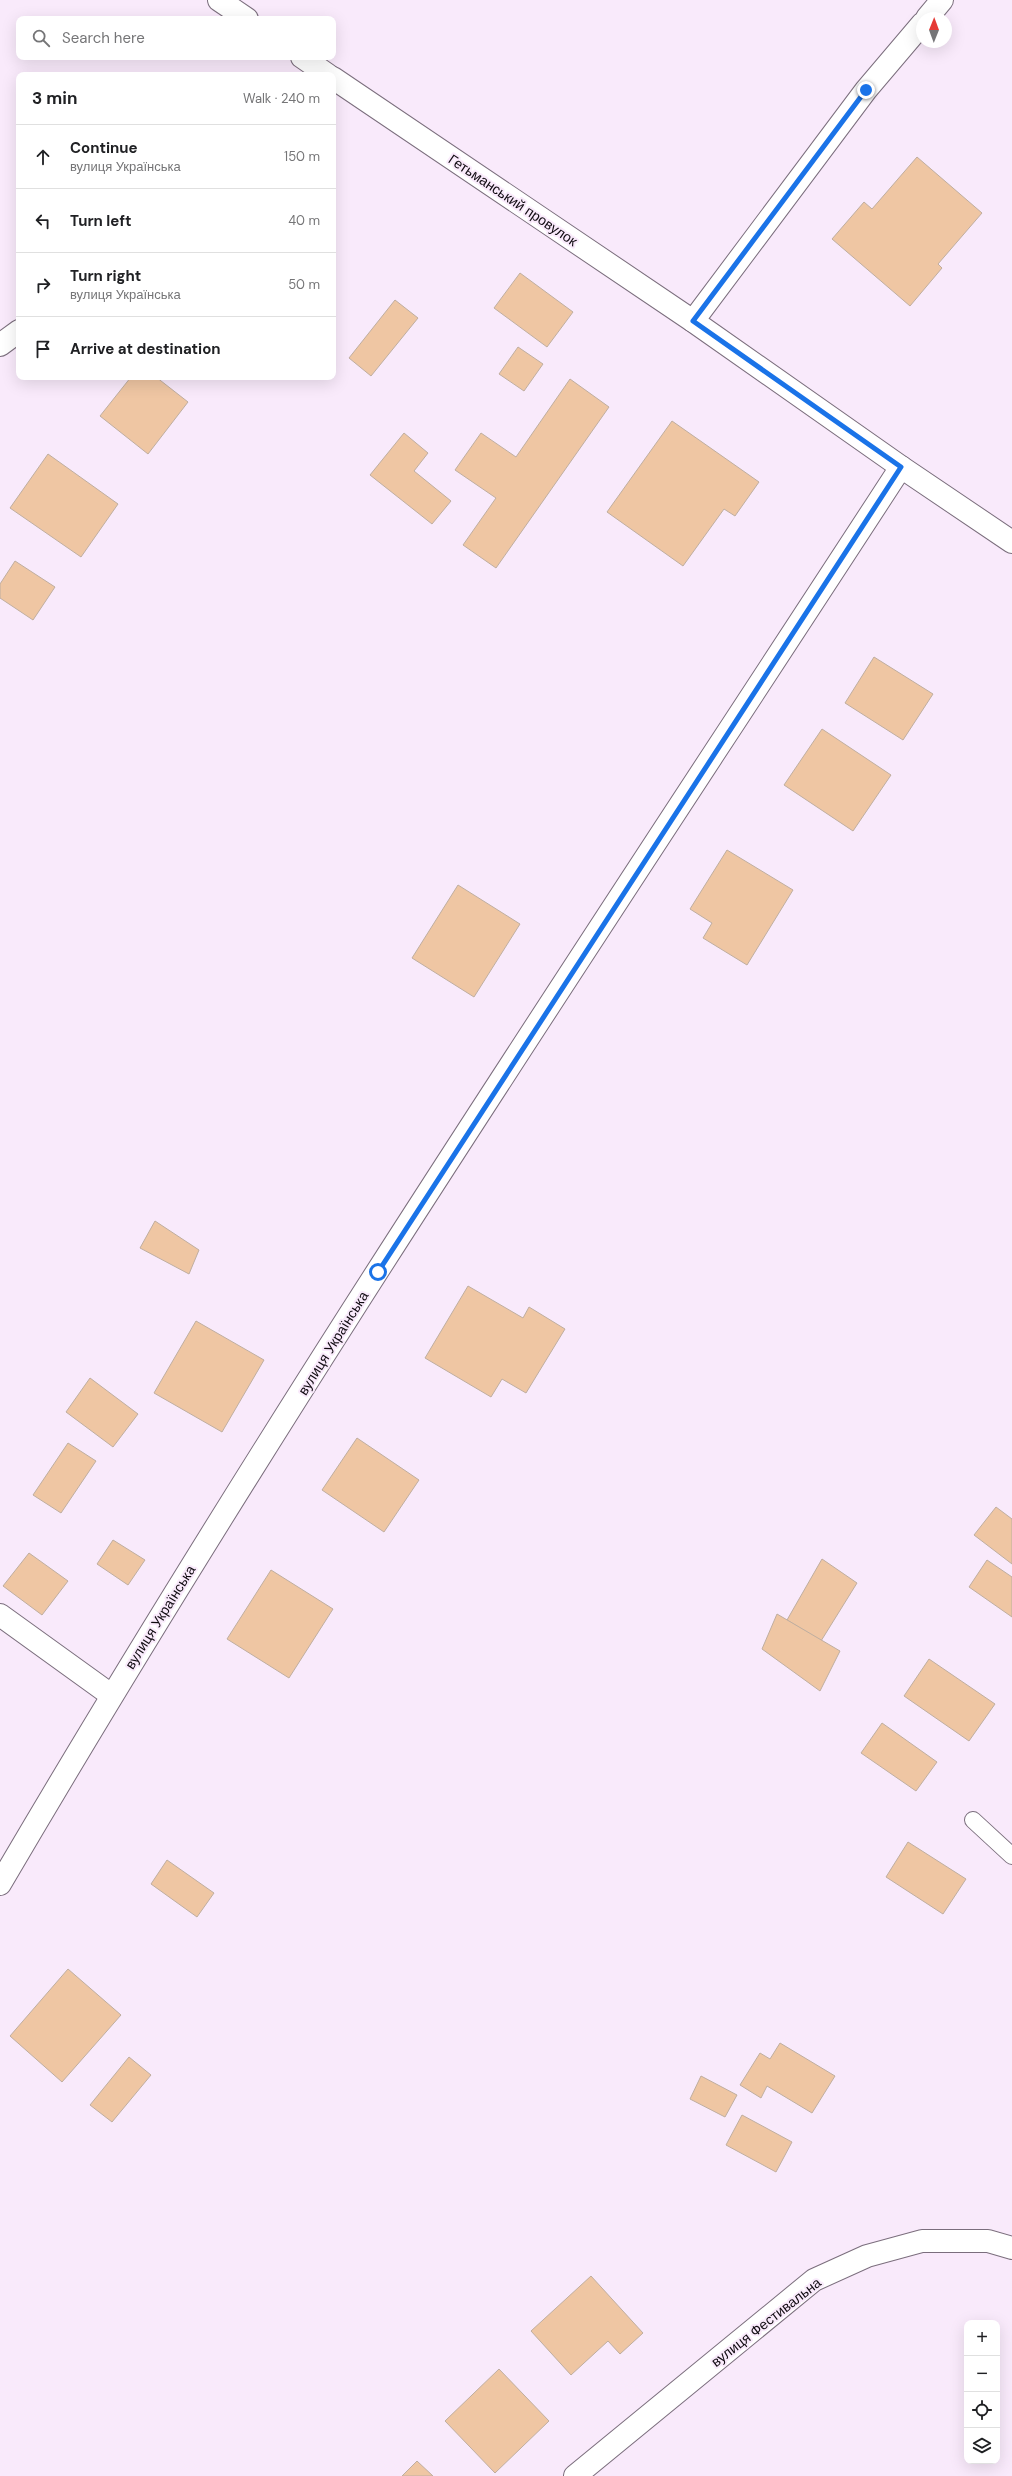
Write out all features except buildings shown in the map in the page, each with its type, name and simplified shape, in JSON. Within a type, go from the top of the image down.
[{"type":"street","points":[[219,0],[243,16]]},
{"type":"street","points":[[932,12],[942,0]]},
{"type":"street","points":[[693,321],[866,90],[916,31]]},
{"type":"street","name":"Гетьманський провулок","points":[[306,60],[321,72]]},
{"type":"street","name":"Гетьманський провулок","points":[[336,83],[693,321],[901,467],[1012,542]]},
{"type":"street","points":[[0,345],[16,333]]},
{"type":"street","name":"вулиця Українська","points":[[0,1884],[111,1695],[378,1272],[901,467]]},
{"type":"street","points":[[0,1615],[111,1695]]},
{"type":"street","name":"вулиця Фестивальна","points":[[575,2476],[814,2280],[867,2256],[922,2241],[988,2241],[1012,2248]]},
{"type":"lane","points":[[973,1820],[1012,1856]]},
{"type":"route","points":[[378,1272],[901,467],[693,321],[866,90]]}]
